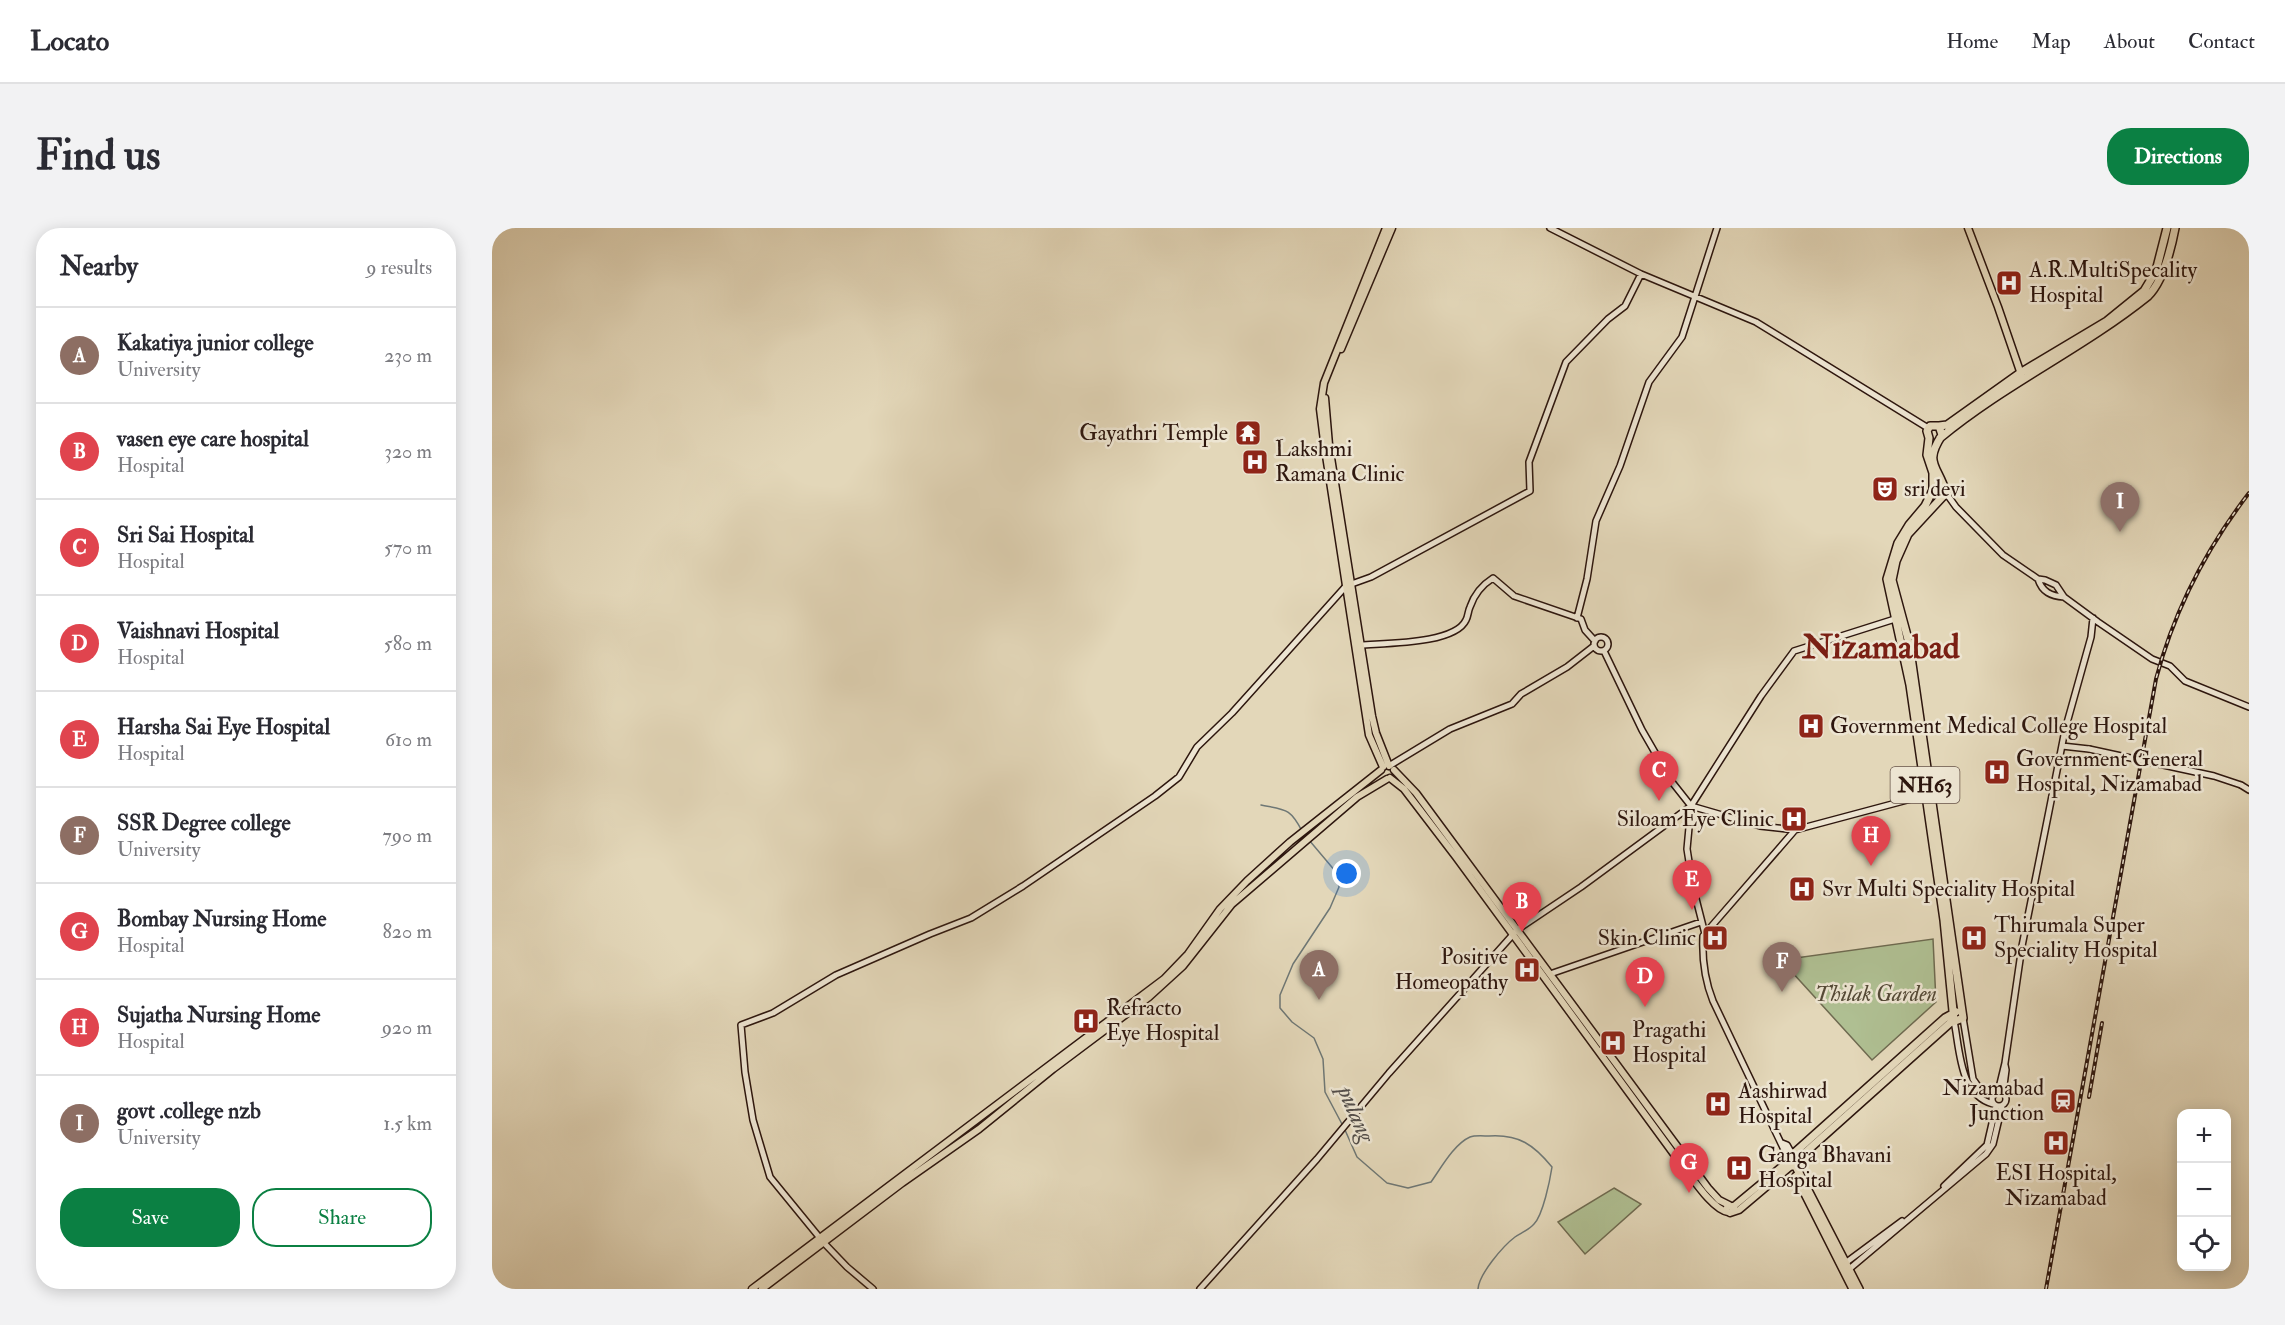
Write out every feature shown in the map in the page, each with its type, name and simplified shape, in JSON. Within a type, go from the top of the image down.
[{"type":"highway","points":[[1944,493],[1934,496],[1933,473],[1927,454],[1928,428],[1931,425],[1947,425],[2107,321],[2144,291],[2156,271],[2167,228]]},
{"type":"highway","points":[[1929,438],[1939,439],[1962,419],[2021,376],[2113,324],[2152,293],[2163,271],[2175,228]]},
{"type":"highway","points":[[1939,426],[1942,435],[1932,453],[1933,463],[1944,493]]},
{"type":"highway","points":[[1933,490],[1938,486],[1944,493]]},
{"type":"highway","name":"NH63","points":[[1933,490],[1925,506],[1903,534],[1888,570],[1888,586],[1909,643],[1962,1015]]},
{"type":"highway","name":"NH63","points":[[1944,493],[1908,534],[1896,561],[1892,580],[1900,617],[1944,920],[1954,1017]]},
{"type":"highway","points":[[1853,1289],[1845,1268],[1792,1161],[1954,1017],[1962,1015]]},
{"type":"highway","points":[[1845,1268],[1859,1289]]},
{"type":"main road","points":[[1386,228],[1324,381],[1321,397],[1325,449],[1348,585],[1361,645],[1372,716],[1389,778]]},
{"type":"main road","points":[[1392,228],[1325,394],[1329,445],[1370,735],[1387,768],[1416,793],[1679,1161],[1714,1204],[1721,1211],[1739,1210],[1792,1161]]},
{"type":"main road","points":[[1968,228],[2021,376]]},
{"type":"main road","points":[[1387,768],[1382,776],[1389,778],[1404,789],[1515,933],[1550,974],[1708,1188],[1731,1209]]},
{"type":"main road","points":[[762,1289],[852,1214],[1164,978],[1193,949],[1220,909],[1247,880],[1317,820],[1387,768]]},
{"type":"main road","points":[[752,1289],[979,1129],[1170,979],[1196,951],[1232,904],[1357,797],[1389,778]]},
{"type":"street","points":[[1550,228],[1641,274],[1756,322],[1928,428]]},
{"type":"street","points":[[1577,618],[1587,579],[1596,521],[1620,466],[1649,382],[1682,337],[1717,228]]},
{"type":"street","points":[[873,1289],[847,1267],[822,1240],[781,1192],[767,1170],[748,1098],[741,1025],[773,1013],[836,975],[971,918],[991,907],[1155,796],[1179,777],[1197,747],[1232,713],[1348,585],[1371,577],[1530,491],[1529,462],[1566,362],[1624,306],[1641,274]]},
{"type":"street","points":[[1944,493],[2003,555],[2038,579],[2055,585],[2064,597],[2152,658],[2170,666],[2186,681],[2249,707]]},
{"type":"street","points":[[1361,645],[1434,639],[1455,633],[1466,621],[1471,604],[1479,591],[1493,578],[1514,596],[1581,619],[1585,630],[1599,651],[1604,651]]},
{"type":"street","points":[[2038,579],[2044,590],[2055,597],[2064,597]]},
{"type":"street","points":[[1200,1289],[1515,933],[1691,806],[1761,696],[1794,651],[1900,617]]},
{"type":"street","points":[[1845,1268],[1939,1191],[1983,1150],[1989,1139],[1998,1093],[2006,1070],[2004,1063],[2022,946],[2062,746],[2089,647],[2093,618]]},
{"type":"street","points":[[1387,768],[1450,729],[1512,704],[1521,694],[1567,667],[1600,638],[1606,639],[1608,646],[1604,651]]},
{"type":"street","points":[[1604,651],[1642,730],[1672,782],[1691,806],[1760,826],[1795,830],[1926,795]]},
{"type":"street","points":[[2062,746],[2089,749],[2214,776],[2249,790]]},
{"type":"street","points":[[1691,806],[1687,849],[1705,934]]},
{"type":"street","points":[[1792,1161],[1746,1073],[1707,987],[1702,949],[1705,934],[1795,830]]},
{"type":"street","points":[[1550,974],[1701,922]]},
{"type":"street","points":[[1962,1015],[1973,1079],[1980,1089],[1998,1093],[2006,1098],[1997,1105]]},
{"type":"street","points":[[1954,1017],[1969,1087],[1978,1098],[1997,1105]]},
{"type":"green space","name":"Thilak Garden","points":[[1933,939],[1936,1002],[1872,1060],[1781,960]]},
{"type":"green space","points":[[1614,1188],[1641,1204],[1585,1254],[1558,1222]]},
{"type":"waterway","name":"pulang","points":[[1261,805],[1286,811],[1294,818],[1302,831]]},
{"type":"waterway","name":"pulang","points":[[1309,840],[1336,872],[1339,887],[1330,908],[1293,964],[1280,995],[1280,1008],[1292,1022],[1314,1038],[1323,1059],[1325,1092],[1343,1126]]},
{"type":"waterway","name":"pulang","points":[[1345,1130],[1357,1157],[1387,1183],[1408,1188],[1431,1182],[1453,1151],[1464,1140],[1474,1136],[1500,1136],[1517,1139],[1532,1147],[1552,1167],[1546,1197],[1537,1220],[1498,1253],[1487,1268],[1478,1289]]},
{"type":"railway","points":[[2046,1289],[2156,679],[2172,629],[2193,582],[2219,536],[2249,493]]},
{"type":"railway","points":[[2089,1097],[2102,1023]]},
{"type":"place","name":"A.R.MultiSpecality Hospital","points":[[2009,283]]},
{"type":"place","name":"Gayathri Temple","points":[[1248,433]]},
{"type":"place","name":"Lakshmi Ramana Clinic","points":[[1255,462]]},
{"type":"place","name":"sri devi","points":[[1885,489]]},
{"type":"place","name":"govt .college nzb","points":[[2120,532]]},
{"type":"place","name":"Government Medical College Hospital","points":[[1811,726]]},
{"type":"place","name":"Government General Hospital, Nizamabad","points":[[1997,772]]},
{"type":"place","name":"Sri Sai Hospital","points":[[1659,801]]},
{"type":"place","name":"Siloam Eye Clinic","points":[[1794,819]]},
{"type":"place","name":"Sujatha Nursing Home","points":[[1871,866]]},
{"type":"place","name":"Svr Multi Speciality Hospital","points":[[1802,889]]},
{"type":"place","name":"Harsha Sai Eye Hospital","points":[[1692,910]]},
{"type":"place","name":"vasen eye care hospital","points":[[1522,932]]},
{"type":"place","name":"Skin Clinic","points":[[1715,938]]},
{"type":"place","name":"Thirumala Super Speciality Hospital","points":[[1974,938]]},
{"type":"place","name":"Positive Homeopathy","points":[[1527,970]]},
{"type":"place","name":"SSR Degree college","points":[[1782,992]]},
{"type":"place","name":"Kakatiya junior college","points":[[1319,1000]]},
{"type":"place","name":"Vaishnavi Hospital","points":[[1645,1007]]},
{"type":"place","name":"Refracto Eye Hospital","points":[[1086,1021]]},
{"type":"place","name":"Pragathi Hospital","points":[[1613,1043]]},
{"type":"place","name":"Nizamabad Junction","points":[[2063,1101]]},
{"type":"place","name":"Aashirwad Hospital","points":[[1718,1104]]},
{"type":"place","name":"ESI Hospital, Nizamabad","points":[[2056,1143]]},
{"type":"place","name":"Ganga Bhavani Hospital","points":[[1739,1168]]},
{"type":"place","name":"Bombay Nursing Home","points":[[1689,1193]]},
{"type":"district","name":"Nizamabad","points":[[1881,647]]}]
